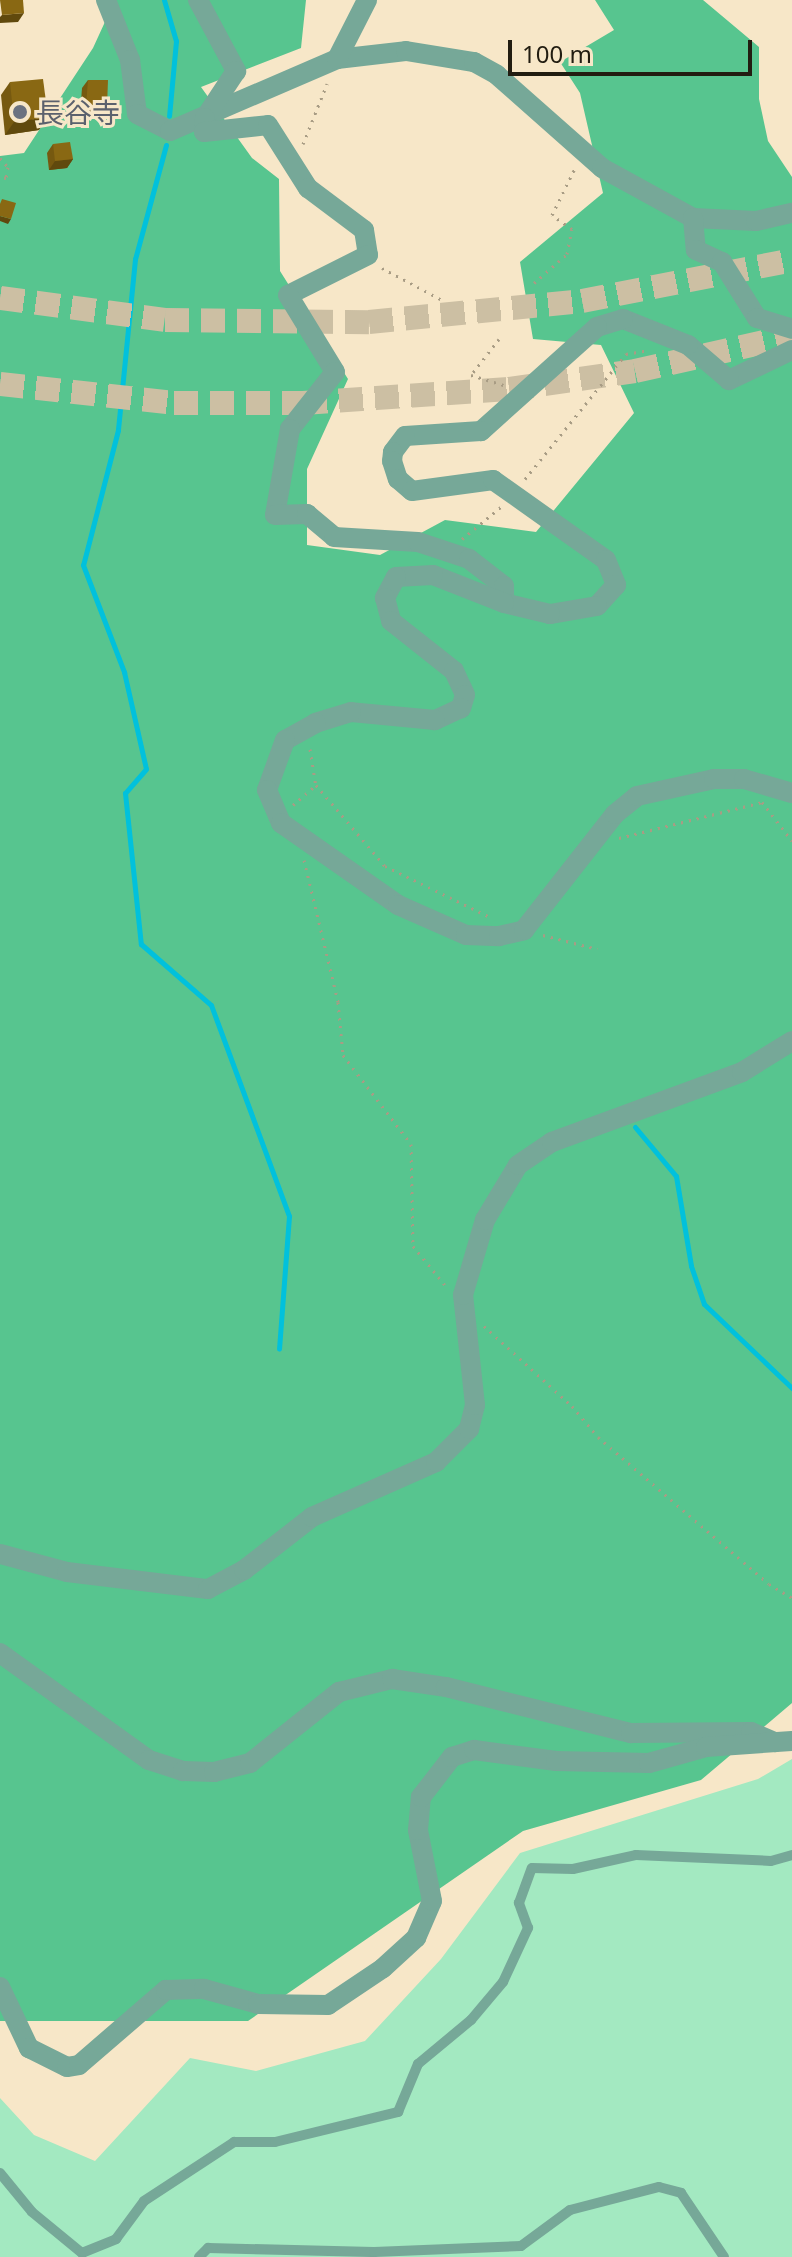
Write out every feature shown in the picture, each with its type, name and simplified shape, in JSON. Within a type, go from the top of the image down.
[{"type":"street","points":[[106,0],[130,60],[137,114],[170,131],[337,59],[406,51],[474,62],[497,75],[592,158],[693,218],[756,221],[792,213]]},
{"type":"street","points":[[198,0],[236,71],[205,118],[204,132],[268,125],[308,188],[364,230],[368,255],[288,295],[335,372],[290,429],[275,515],[307,514],[334,537],[418,542],[469,559],[504,586],[504,603]]},
{"type":"street","points":[[337,59],[367,0]]},
{"type":"street","points":[[693,218],[696,250],[722,262],[757,318],[792,329]]},
{"type":"street","points":[[792,350],[729,380],[688,345],[623,319],[597,327],[524,388],[481,431],[405,436],[393,452],[398,479],[412,491],[493,480],[606,560],[616,585],[597,606],[572,613],[550,614],[504,603],[433,575],[396,577],[385,598],[391,621],[454,671],[465,695],[461,708],[435,720],[351,712],[307,730],[285,740],[271,767],[267,790],[277,817],[398,905],[466,935],[524,930],[592,844],[637,796],[714,779],[744,779],[792,793]]},
{"type":"street","points":[[0,1554],[67,1572],[208,1589],[244,1570],[312,1517],[436,1462],[469,1429],[475,1405],[463,1295],[485,1220],[518,1165],[552,1142],[742,1072],[792,1041]]},
{"type":"street","points":[[0,1653],[149,1760],[183,1771],[214,1772],[250,1763],[339,1692],[392,1679],[446,1687],[631,1733],[751,1732],[785,1742]]},
{"type":"street","points":[[0,1987],[29,2048],[67,2067],[79,2065],[166,1990],[204,1989],[258,2004],[328,2005],[383,1968],[416,1938],[432,1901],[418,1830],[421,1797],[452,1757],[474,1750],[556,1761],[649,1763],[706,1747],[785,1742]]},
{"type":"lane","points":[[0,2173],[32,2212],[81,2255],[116,2239],[144,2201],[234,2142],[275,2142],[398,2112],[418,2064],[471,2020],[503,1982],[528,1928],[519,1903],[532,1868],[573,1869],[636,1855],[771,1861],[792,1855]]},
{"type":"lane","points":[[199,2257],[208,2248],[374,2252],[521,2246],[570,2210],[659,2187],[681,2193],[724,2257]]},
{"type":"path","points":[[294,166],[337,59]]},
{"type":"path","points":[[0,158],[8,167],[6,178],[0,177]]},
{"type":"path","points":[[534,283],[567,254],[572,229],[552,215],[570,170],[592,158]]},
{"type":"path","points":[[362,258],[442,300]]},
{"type":"path","points":[[499,339],[471,375],[480,382],[524,388]]},
{"type":"path","points":[[446,551],[513,494],[626,354],[657,349]]},
{"type":"path","points":[[307,730],[316,785],[385,866],[497,920]]},
{"type":"path","points":[[277,817],[316,785]]},
{"type":"path","points":[[592,844],[762,802],[792,841]]},
{"type":"path","points":[[524,930],[597,949]]},
{"type":"green space","points":[[115,0],[306,0],[301,48],[201,87],[252,158],[279,179],[280,271],[348,379],[307,469],[307,545],[380,555],[445,520],[536,532],[634,413],[601,345],[533,339],[520,262],[603,193],[580,93],[560,62],[614,30],[595,0],[703,0],[759,47],[759,99],[768,141],[792,177],[792,1703],[701,1780],[523,1831],[248,2021],[0,2021],[0,156],[24,153],[93,48]]},
{"type":"green space","points":[[792,1759],[792,2257],[0,2257],[0,2098],[34,2135],[95,2161],[190,2058],[256,2071],[365,2041],[441,1959],[520,1853],[758,1779]]},
{"type":"building","points":[[0,0],[23,0],[24,13],[2,15]]},
{"type":"building","points":[[43,79],[48,117],[14,122],[10,82]]},
{"type":"building","points":[[88,80],[108,80],[107,107],[86,106]]},
{"type":"building","points":[[70,142],[73,159],[55,161],[53,144]]},
{"type":"building","points":[[2,199],[16,203],[11,219],[0,216]]},
{"type":"waterway","points":[[164,0],[176,41],[169,116]]},
{"type":"waterway","points":[[166,145],[135,259],[118,430],[83,565],[124,672],[146,769],[125,793],[141,944],[211,1005],[289,1216],[279,1349]]},
{"type":"waterway","points":[[635,1127],[676,1176],[691,1266],[704,1304],[792,1388]]},
{"type":"tunnel","points":[[0,298],[165,320],[369,322],[582,301],[792,260]]},
{"type":"tunnel","points":[[0,384],[174,403],[303,403],[509,389],[635,371],[792,336]]},
{"type":"place","name":"長谷寺","points":[[20,112]]}]
